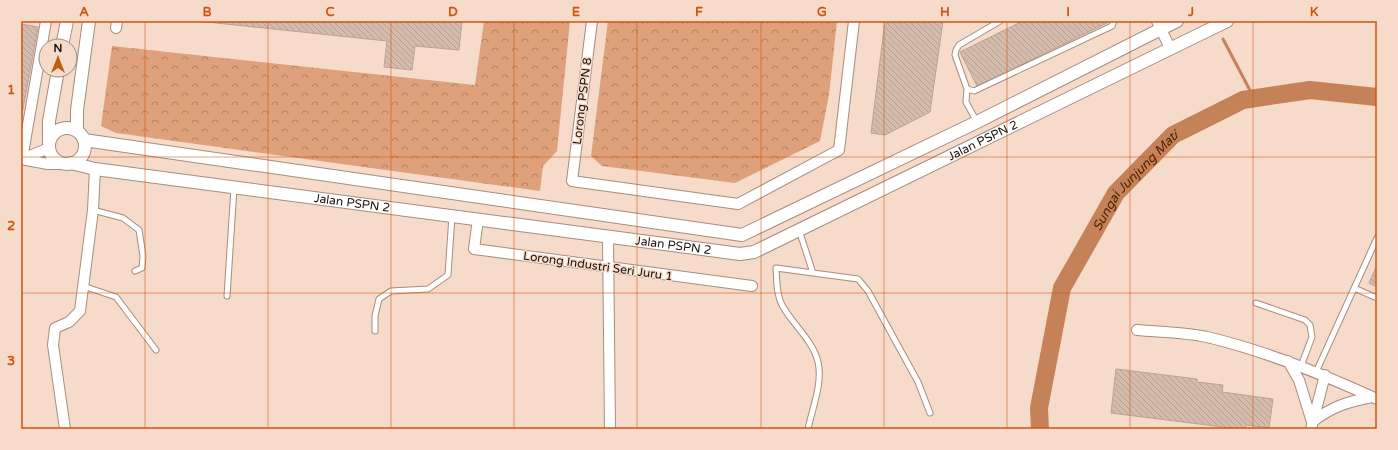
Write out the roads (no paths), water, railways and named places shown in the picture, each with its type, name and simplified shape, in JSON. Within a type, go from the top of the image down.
[{"type":"street","points":[[22,159],[46,21]]},
{"type":"street","points":[[63,38],[66,21]]},
{"type":"street","points":[[22,159],[41,163],[68,163],[76,161],[84,152],[77,110],[89,21]]},
{"type":"street","name":"Lorong PSPN 8","points":[[592,21],[572,181],[738,204],[839,150],[854,21]]},
{"type":"street","name":"Jalan PSPN 2","points":[[80,135],[742,235],[976,122],[1159,25],[1176,21]]},
{"type":"street","name":"Jalan PSPN 2","points":[[68,163],[95,169],[740,254],[754,252],[1227,21]]},
{"type":"street","points":[[1159,25],[1170,48]]},
{"type":"street","points":[[57,78],[49,121],[49,146],[54,159],[68,163]]},
{"type":"street","points":[[49,146],[50,137],[59,129],[65,128],[80,135]]},
{"type":"street","points":[[22,159],[49,146]]},
{"type":"street","points":[[65,429],[53,345],[54,334],[55,328],[69,322],[80,311],[93,210],[95,169]]},
{"type":"street","name":"Lorong Industri Seri Juru 1","points":[[478,219],[474,249],[752,286]]},
{"type":"street","points":[[608,237],[610,429]]},
{"type":"street","points":[[1137,330],[1206,337],[1288,361],[1375,398]]},
{"type":"street","points":[[1288,361],[1301,387],[1312,425]]},
{"type":"street","points":[[1312,425],[1320,374]]},
{"type":"street","points":[[1312,425],[1329,409],[1348,401],[1375,398]]},
{"type":"lane","points":[[976,122],[966,102],[967,88],[955,55],[956,50],[959,45],[1000,21]]},
{"type":"lane","points":[[967,88],[974,90],[981,87],[1112,26],[1114,21]]},
{"type":"lane","points":[[227,296],[234,187]]},
{"type":"lane","points":[[93,210],[123,218],[139,230],[143,256],[142,268],[135,271]]},
{"type":"lane","points":[[375,331],[375,316],[379,298],[391,291],[428,289],[448,275],[452,216]]},
{"type":"lane","points":[[799,230],[813,273]]},
{"type":"lane","points":[[1320,374],[1354,288],[1377,238]]},
{"type":"lane","points":[[808,429],[819,376],[818,361],[810,344],[781,304],[776,268],[858,280],[868,291],[918,382],[930,412]]},
{"type":"lane","points":[[83,286],[116,297],[156,350]]},
{"type":"lane","points":[[1354,288],[1377,298]]},
{"type":"lane","points":[[1256,303],[1304,320],[1310,325],[1312,337],[1301,366]]},
{"type":"waterway","points":[[1223,39],[1254,98]]},
{"type":"waterway","name":"Sungai Junjung Mati","points":[[1040,429],[1039,408],[1062,288],[1116,193],[1173,135],[1243,100],[1310,90],[1377,97]]}]
